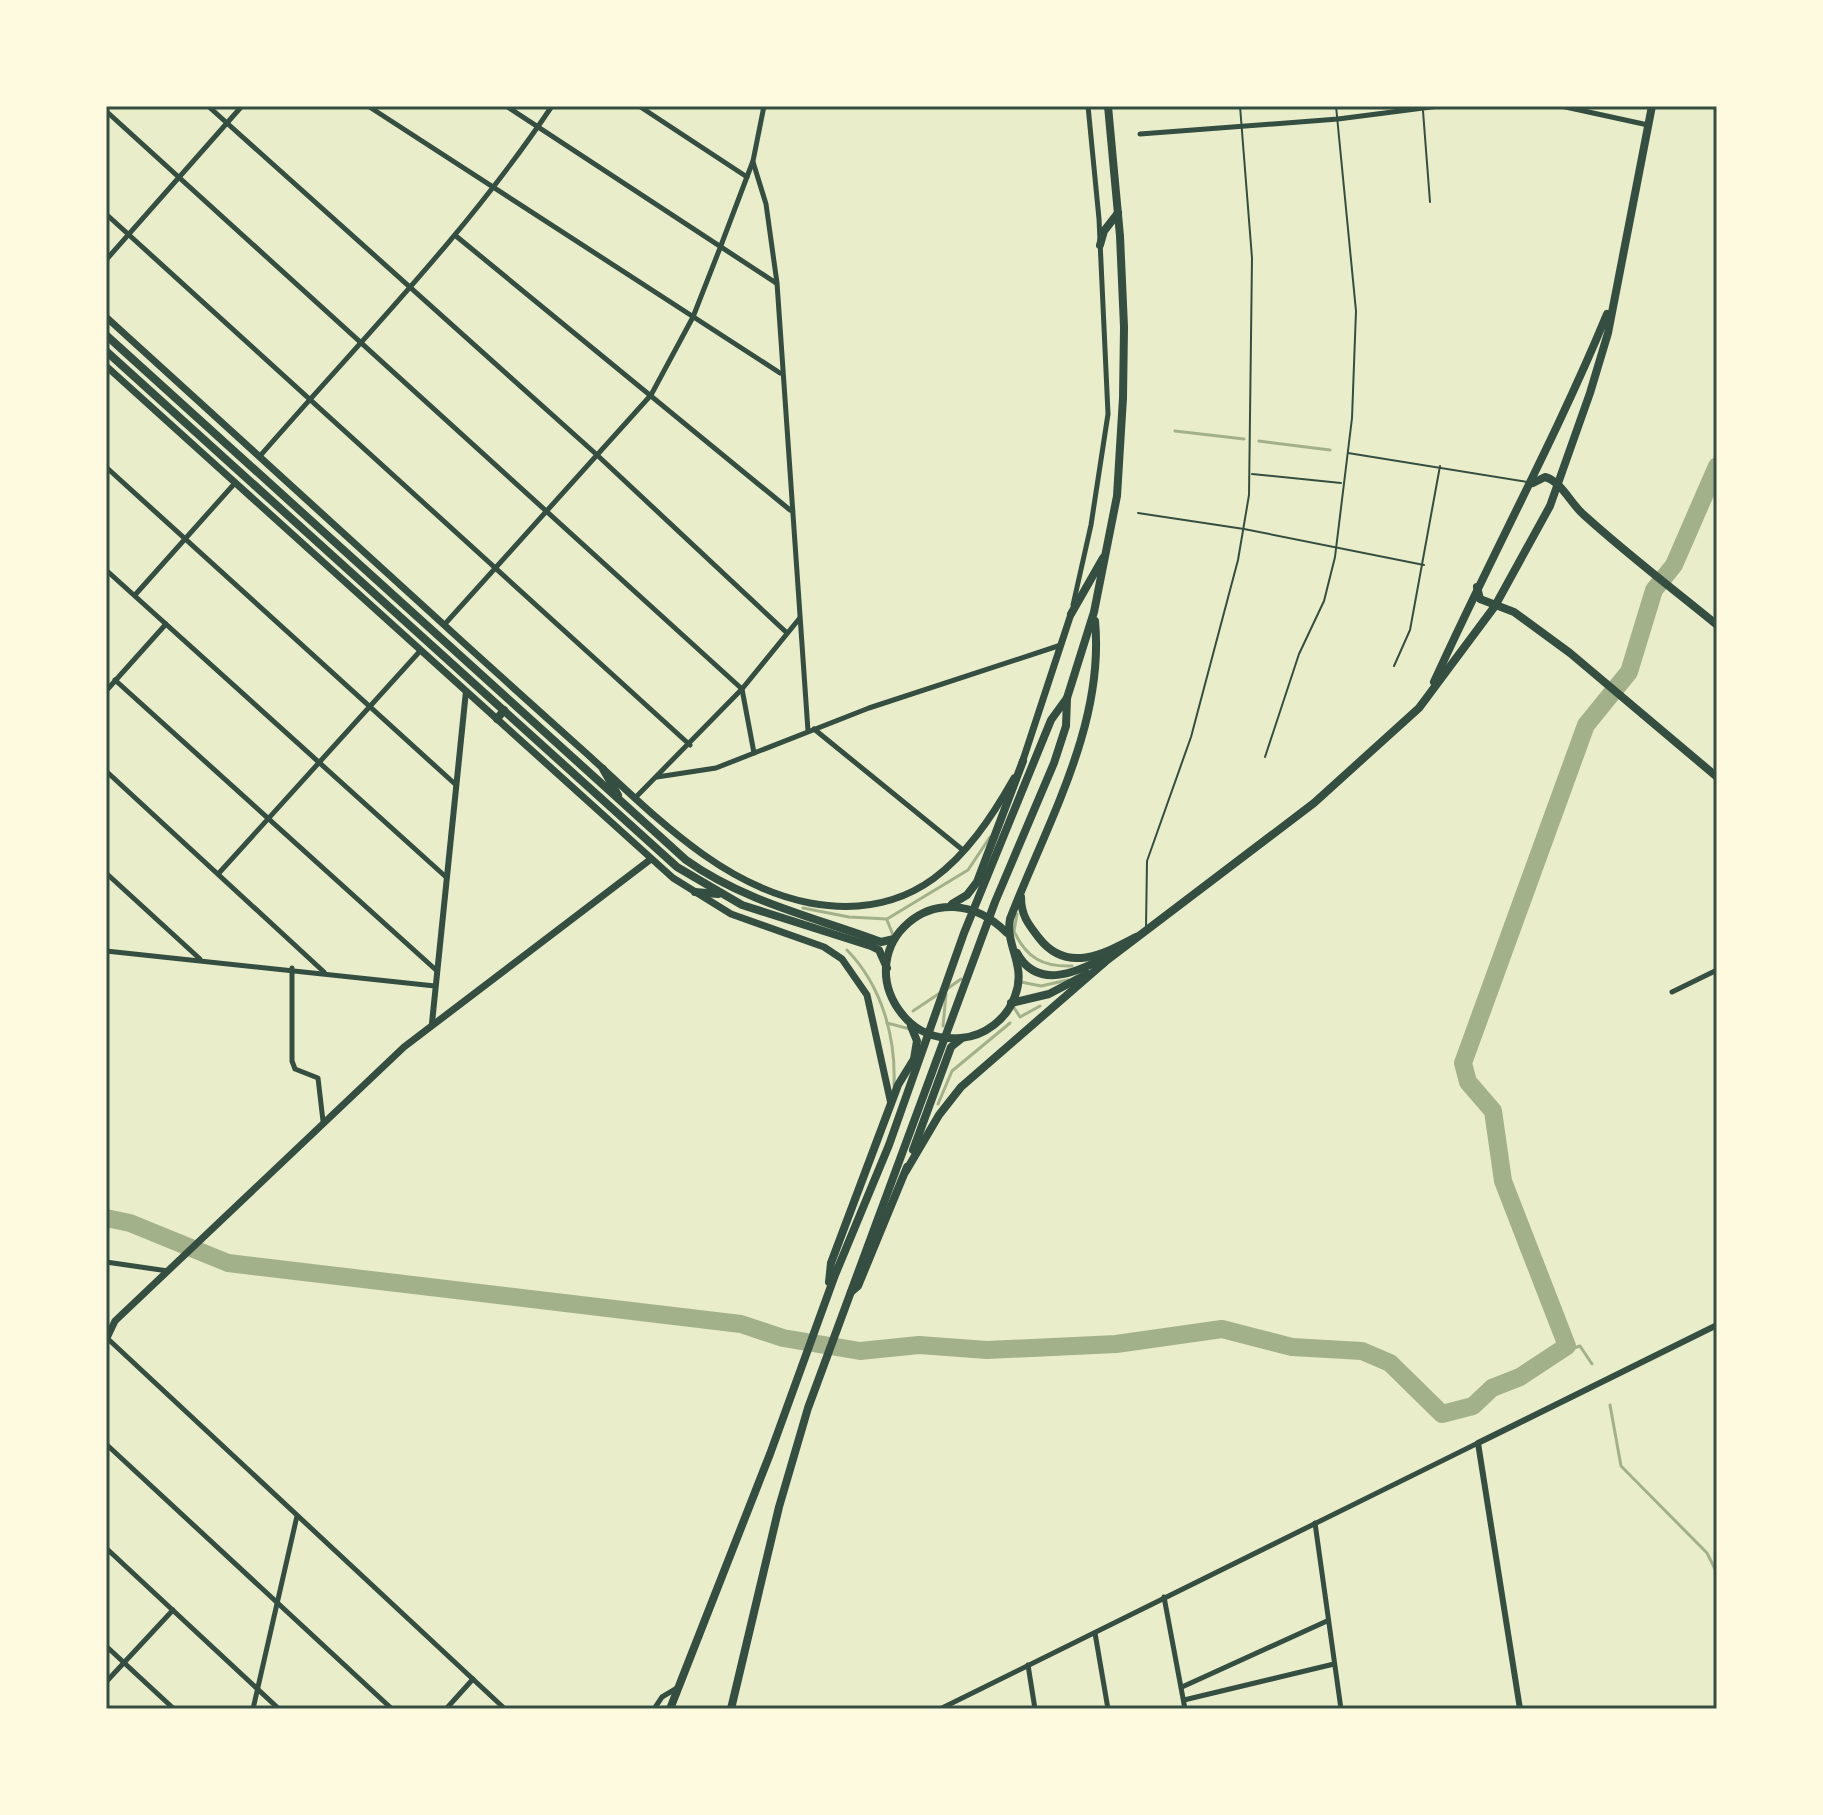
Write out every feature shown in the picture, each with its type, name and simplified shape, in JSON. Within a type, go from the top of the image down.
[{"type":"main road","points":[[731,1709],[782,1496],[813,1394],[995,902],[1054,763],[1066,726],[1067,698],[1094,612],[1117,496],[1122,412],[1124,327],[1119,212],[1108,106]]},
{"type":"main road","points":[[906,1171],[939,1115],[961,1087],[1136,937],[1314,803],[1425,701],[1495,606],[1550,506],[1590,393],[1608,333],[1652,106]]},
{"type":"main road","points":[[1100,245],[1104,231],[1119,212]]},
{"type":"main road","points":[[1425,701],[1477,586],[1532,483],[1612,303]]},
{"type":"main road","points":[[106,317],[603,769],[712,861],[751,882],[808,902],[860,906],[912,893],[930,884],[964,851],[985,826],[1023,761]]},
{"type":"main road","points":[[106,335],[686,860],[746,894],[881,942],[894,939]]},
{"type":"main road","points":[[106,351],[677,867],[720,894],[769,915],[871,946],[879,950],[887,968]]},
{"type":"main road","points":[[106,366],[651,859],[731,914],[824,947],[842,959],[867,995],[891,1104]]},
{"type":"main road","points":[[1532,483],[1545,477],[1557,483],[1572,505],[1717,625]]},
{"type":"main road","points":[[827,1295],[831,1263],[891,1104],[916,1052],[916,1036],[894,1004],[887,983],[894,939],[909,921],[928,910],[950,905],[967,895],[977,882],[1023,761],[1071,614],[1108,550]]},
{"type":"main road","points":[[1477,586],[1480,599],[1514,612],[1717,777]]},
{"type":"main road","points":[[1007,933],[1070,769],[1092,699],[1097,644],[1094,612]]},
{"type":"main road","points":[[670,1709],[827,1295],[904,1103],[964,933],[1051,720],[1067,698]]},
{"type":"main road","points":[[497,719],[504,710]]},
{"type":"main road","points":[[603,769],[622,802]]},
{"type":"main road","points":[[106,1339],[115,1321],[323,1121],[432,1023],[651,859]]},
{"type":"main road","points":[[1023,888],[1022,908],[1028,924],[1045,946],[1057,954],[1068,958],[1096,957],[1136,937]]},
{"type":"main road","points":[[695,892],[720,894]]},
{"type":"main road","points":[[950,905],[973,908],[992,918],[1007,933],[1023,966],[1032,972],[1064,975],[1105,957],[1136,937]]},
{"type":"main road","points":[[850,1293],[858,1286],[906,1171],[951,1047],[961,1038],[989,1029],[1011,1003],[1019,974],[1017,953]]},
{"type":"main road","points":[[1011,1003],[1064,988],[1105,962]]},
{"type":"main road","points":[[908,1022],[927,1034],[961,1038]]},
{"type":"main road","points":[[106,1323],[115,1321]]},
{"type":"street","points":[[208,106],[596,454],[787,633]]},
{"type":"street","points":[[106,260],[242,106]]},
{"type":"street","points":[[368,106],[493,190],[781,374]]},
{"type":"street","points":[[506,106],[777,283]]},
{"type":"street","points":[[260,456],[456,236],[493,190],[552,106]]},
{"type":"street","points":[[639,106],[747,177]]},
{"type":"street","points":[[444,625],[651,395],[693,317],[720,248],[753,161],[764,106]]},
{"type":"street","points":[[1071,614],[1102,460],[1108,414],[1100,245],[1088,106]]},
{"type":"street","points":[[1140,134],[1338,119],[1439,106]]},
{"type":"street","points":[[1561,106],[1648,125]]},
{"type":"street","points":[[106,111],[742,689],[754,753]]},
{"type":"street","points":[[753,161],[766,204],[777,283],[799,619],[811,730],[964,851]]},
{"type":"street","points":[[106,214],[497,565],[690,745]]},
{"type":"street","points":[[456,236],[791,511]]},
{"type":"street","points":[[106,467],[455,784]]},
{"type":"street","points":[[135,595],[235,483]]},
{"type":"street","points":[[106,570],[446,877]]},
{"type":"street","points":[[636,797],[742,689],[799,619]]},
{"type":"street","points":[[106,691],[166,624]]},
{"type":"street","points":[[657,777],[704,772],[811,730],[1061,645]]},
{"type":"street","points":[[219,873],[421,650]]},
{"type":"street","points":[[115,680],[436,970]]},
{"type":"street","points":[[432,1023],[466,691]]},
{"type":"street","points":[[106,771],[325,973]]},
{"type":"street","points":[[106,873],[201,960]]},
{"type":"street","points":[[106,951],[292,968],[435,986]]},
{"type":"street","points":[[292,968],[292,1061],[295,1069],[315,1075],[320,1083],[323,1121]]},
{"type":"street","points":[[1672,992],[1717,970]]},
{"type":"street","points":[[106,1262],[169,1271]]},
{"type":"street","points":[[940,1709],[1717,1325]]},
{"type":"street","points":[[106,1339],[505,1709]]},
{"type":"street","points":[[1478,1443],[1520,1709]]},
{"type":"street","points":[[106,1444],[278,1601],[388,1707]]},
{"type":"street","points":[[253,1709],[297,1515]]},
{"type":"street","points":[[1315,1523],[1341,1709]]},
{"type":"street","points":[[106,1548],[279,1709]]},
{"type":"street","points":[[1164,1597],[1185,1709]]},
{"type":"street","points":[[106,1682],[173,1610]]},
{"type":"street","points":[[1182,1687],[1327,1621]]},
{"type":"street","points":[[1095,1633],[1108,1709]]},
{"type":"street","points":[[106,1646],[174,1709]]},
{"type":"street","points":[[1184,1700],[1334,1664]]},
{"type":"street","points":[[1028,1665],[1035,1709]]},
{"type":"street","points":[[446,1709],[473,1679]]},
{"type":"street","points":[[654,1709],[662,1697],[678,1687]]},
{"type":"street","points":[[957,1701],[958,1709]]},
{"type":"lane","points":[[1146,929],[1147,861],[1191,737],[1244,529],[1251,474],[1252,258],[1240,106]]},
{"type":"lane","points":[[1265,757],[1299,654],[1324,601],[1335,557],[1353,404],[1356,311],[1336,106]]},
{"type":"lane","points":[[1423,108],[1430,202]]},
{"type":"lane","points":[[1346,452],[1532,483]]},
{"type":"lane","points":[[1394,666],[1404,651],[1424,565],[1440,466]]},
{"type":"lane","points":[[1251,474],[1342,483]]},
{"type":"lane","points":[[1138,513],[1244,529],[1424,565]]},
{"type":"waterway","points":[[1175,431],[1244,439]]},
{"type":"waterway","points":[[1259,441],[1330,450]]},
{"type":"waterway","points":[[106,1218],[130,1223],[228,1263],[741,1324],[783,1338],[860,1351],[919,1345],[987,1350],[1116,1344],[1222,1329],[1292,1347],[1362,1351],[1390,1363],[1442,1414],[1473,1406],[1492,1388],[1520,1377],[1567,1346],[1503,1181],[1493,1111],[1468,1082],[1463,1063],[1586,725],[1629,672],[1654,590],[1674,565],[1717,466]]},
{"type":"waterway","points":[[803,908],[849,917],[887,919],[968,870],[990,837]]},
{"type":"waterway","points":[[1017,914],[1014,931],[1030,954],[1052,965],[1072,966]]},
{"type":"waterway","points":[[887,920],[893,935]]},
{"type":"waterway","points":[[847,950],[869,980],[884,1013],[892,1049],[894,1086]]},
{"type":"waterway","points":[[947,989],[961,979]]},
{"type":"waterway","points":[[1021,982],[1041,986],[1068,980]]},
{"type":"waterway","points":[[913,1011],[940,993]]},
{"type":"waterway","points":[[943,1026],[946,994]]},
{"type":"waterway","points":[[1013,1006],[1020,1017],[1040,1006]]},
{"type":"waterway","points":[[887,1023],[910,1029]]},
{"type":"waterway","points":[[938,1104],[952,1071],[1010,1023]]},
{"type":"waterway","points":[[1567,1346],[1571,1349],[1580,1346],[1592,1364]]},
{"type":"waterway","points":[[1610,1405],[1621,1466],[1707,1553],[1717,1573]]}]
